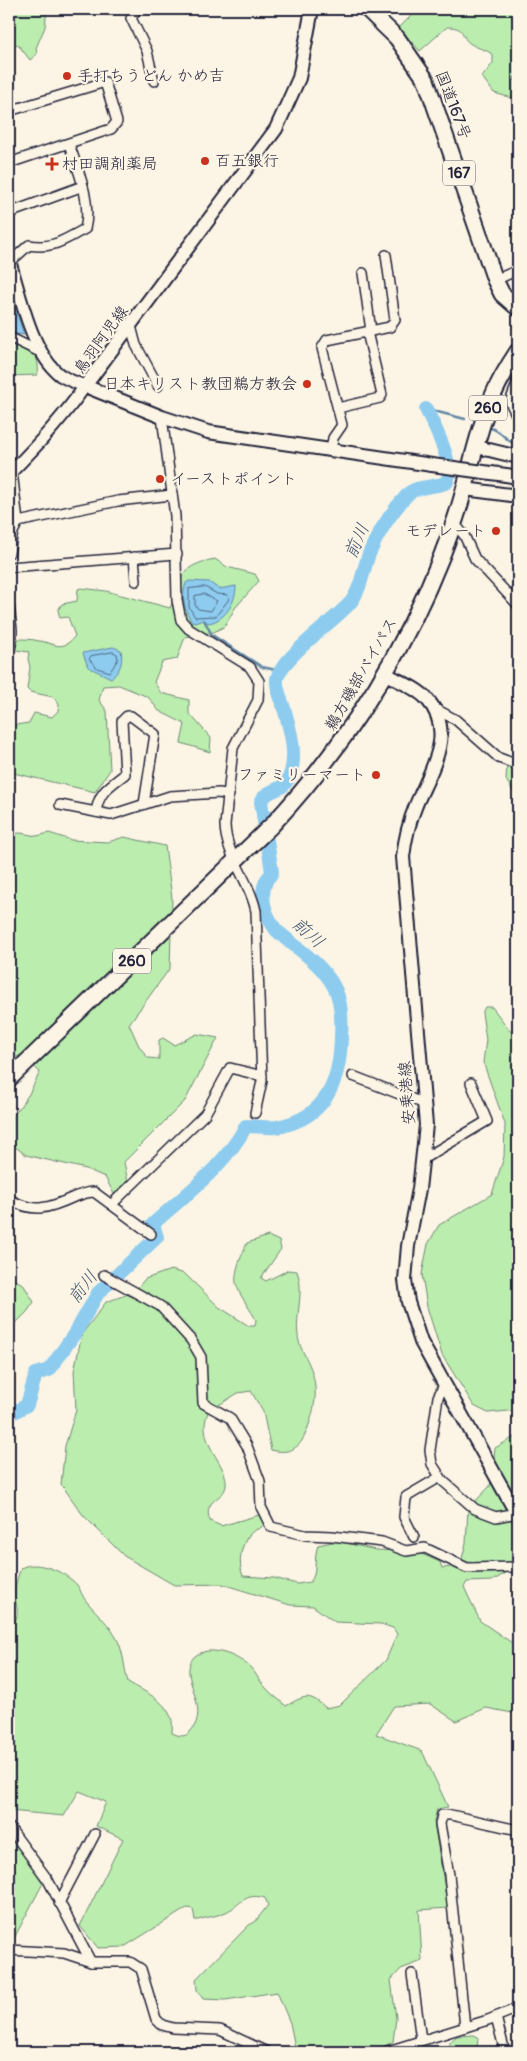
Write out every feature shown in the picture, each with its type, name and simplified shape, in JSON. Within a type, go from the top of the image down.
[{"type":"highway","name":"国道167号","points":[[367,9],[393,34],[426,80],[495,280],[502,294],[518,308]]},
{"type":"highway","name":"鵜方磯部バイパス","points":[[9,1078],[272,825],[301,794],[337,750],[355,724],[384,673],[433,579],[465,489],[490,401],[518,350]]},
{"type":"main road","name":"鳥羽阿児線","points":[[312,9],[299,78],[276,129],[85,386],[162,417],[208,432],[432,466],[512,476]]},
{"type":"main road","points":[[477,447],[518,457]]},
{"type":"main road","points":[[465,489],[518,496]]},
{"type":"main road","name":"安乗港線","points":[[384,673],[418,691],[434,708],[441,728],[440,748],[409,826],[403,857],[426,1125],[423,1159],[408,1246],[405,1280],[413,1320],[421,1342],[518,1515]]},
{"type":"street","points":[[137,9],[131,18],[147,51],[154,81]]},
{"type":"street","points":[[9,111],[105,82],[117,122],[111,129],[9,163]]},
{"type":"street","points":[[9,553],[13,532],[18,522],[10,472],[64,417],[85,386],[59,374],[44,354],[35,337],[9,261],[29,244],[44,247],[53,246],[85,229],[87,220],[83,186],[69,144]]},
{"type":"street","points":[[9,213],[83,186]]},
{"type":"street","points":[[331,451],[333,438],[342,425],[322,348],[327,340],[390,328],[395,320],[386,255]]},
{"type":"street","points":[[495,280],[518,270]]},
{"type":"street","points":[[338,408],[380,398],[382,395],[369,331],[363,273]]},
{"type":"street","points":[[131,326],[136,344],[158,386]]},
{"type":"street","points":[[9,337],[44,354]]},
{"type":"street","points":[[518,380],[510,402],[518,418]]},
{"type":"street","points":[[162,417],[172,495],[177,600],[181,620],[189,630],[250,667],[259,681],[258,700],[233,748],[226,838],[235,862],[245,877],[256,910],[262,1076],[255,1113]]},
{"type":"street","points":[[18,522],[118,501],[172,495]]},
{"type":"street","points":[[454,523],[464,534],[475,559],[518,605]]},
{"type":"street","points":[[9,566],[176,554]]},
{"type":"street","points":[[134,557],[136,582]]},
{"type":"street","points":[[9,612],[11,645]]},
{"type":"street","points":[[434,708],[456,720],[499,758],[518,765]]},
{"type":"street","points":[[96,812],[98,798],[124,774],[122,721],[126,716],[131,716],[155,734],[144,804]]},
{"type":"street","points":[[60,806],[111,815],[170,796],[219,793],[229,795]]},
{"type":"street","points":[[112,1204],[205,1114],[230,1068],[262,1076]]},
{"type":"street","points":[[354,1076],[425,1104]]},
{"type":"street","points":[[423,1159],[487,1121],[471,1083]]},
{"type":"street","points":[[9,1199],[29,1207],[45,1209],[89,1192],[98,1194],[151,1234]]},
{"type":"street","points":[[108,1278],[160,1306],[191,1340],[201,1357],[203,1403],[230,1418],[246,1446],[260,1481],[261,1507],[271,1527],[305,1536],[332,1536],[382,1542],[406,1551],[425,1548],[467,1568],[518,1567]]},
{"type":"street","points":[[444,1385],[438,1397],[429,1458],[440,1477],[475,1509],[496,1517],[518,1515]]},
{"type":"street","points":[[414,1537],[404,1516],[406,1497],[440,1477]]},
{"type":"street","points":[[465,2027],[449,1875],[440,1824],[442,1816],[451,1815],[518,1830]]},
{"type":"street","points":[[9,1827],[48,1880],[91,1962]]},
{"type":"street","points":[[59,1903],[95,1834]]},
{"type":"street","points":[[9,1950],[64,1953],[91,1962],[130,1962],[141,1969],[156,2019],[162,2025],[173,2028],[220,2030],[267,2052]]},
{"type":"street","points":[[412,1974],[421,2040]]},
{"type":"street","points":[[385,2052],[496,2017],[518,2008]]},
{"type":"street","points":[[496,2017],[505,2052]]},
{"type":"green space","points":[[9,9],[47,9],[45,27],[36,48],[37,54],[30,60],[19,46],[9,41]]},
{"type":"green space","points":[[418,9],[518,9],[518,77],[515,77],[515,95],[512,98],[494,93],[482,77],[493,63],[493,55],[471,44],[461,31],[454,27],[447,27],[420,51],[399,28]]},
{"type":"green space","points":[[9,334],[17,340],[28,340],[37,362],[37,375],[9,376]]},
{"type":"green space","points":[[215,559],[227,567],[255,574],[259,581],[235,608],[225,626],[214,632],[185,637],[177,659],[162,662],[154,682],[161,693],[189,700],[189,713],[211,738],[210,752],[181,743],[185,724],[159,711],[148,697],[119,685],[103,686],[99,700],[107,711],[110,770],[95,792],[9,772],[9,723],[15,725],[29,723],[34,713],[52,717],[58,711],[59,704],[53,697],[30,692],[27,689],[30,667],[29,652],[16,650],[15,647],[18,639],[34,640],[58,646],[62,646],[70,641],[75,636],[68,617],[60,618],[58,610],[62,604],[77,601],[78,589],[81,588],[106,591],[170,608],[180,580],[188,569]]},
{"type":"green space","points":[[518,756],[518,799],[506,780],[507,763]]},
{"type":"green space","points":[[21,833],[37,836],[49,833],[71,840],[108,842],[124,837],[165,846],[172,898],[170,968],[129,1024],[139,1046],[148,1058],[159,1059],[159,1040],[163,1038],[174,1045],[197,1034],[218,1038],[185,1101],[124,1162],[128,1182],[114,1194],[105,1177],[86,1169],[26,1155],[9,1142],[9,1122],[29,1094],[40,1072],[21,1055],[9,1061],[9,834]]},
{"type":"green space","points":[[485,1007],[492,1007],[518,1041],[518,1410],[488,1413],[474,1406],[442,1355],[427,1307],[422,1274],[428,1244],[439,1225],[492,1194],[504,1157],[505,1124],[483,1062],[486,1040],[482,1013]]},
{"type":"green space","points":[[268,1236],[279,1241],[281,1249],[261,1278],[266,1281],[288,1270],[297,1271],[300,1286],[298,1336],[312,1373],[315,1400],[314,1409],[305,1435],[296,1447],[287,1451],[271,1450],[263,1412],[251,1391],[238,1393],[208,1412],[205,1423],[206,1434],[226,1478],[224,1491],[209,1508],[210,1521],[221,1526],[262,1514],[266,1523],[252,1532],[244,1544],[240,1560],[243,1576],[274,1578],[297,1584],[310,1582],[314,1575],[318,1545],[337,1541],[376,1550],[417,1552],[440,1562],[442,1568],[452,1567],[461,1562],[466,1543],[468,1509],[490,1486],[495,1448],[518,1435],[518,1566],[492,1581],[467,1582],[464,1587],[480,1621],[518,1647],[518,1714],[486,1708],[456,1721],[430,1704],[394,1706],[376,1734],[422,1751],[448,1807],[437,1809],[434,1822],[448,1908],[419,1910],[422,1961],[401,1969],[391,1980],[396,2018],[393,2042],[371,2052],[296,2052],[290,2023],[277,1992],[225,2000],[203,1999],[197,1990],[196,1979],[249,1925],[255,1922],[268,1905],[265,1898],[247,1898],[220,1915],[198,1920],[195,1920],[193,1909],[187,1908],[124,1947],[98,1948],[80,1926],[123,1839],[96,1826],[106,1802],[79,1791],[64,1816],[9,1811],[9,1623],[15,1622],[16,1618],[15,1590],[21,1568],[35,1565],[50,1568],[66,1576],[77,1585],[85,1600],[115,1635],[122,1651],[128,1682],[158,1700],[168,1710],[172,1719],[172,1733],[179,1736],[188,1734],[196,1722],[197,1702],[189,1673],[194,1657],[200,1653],[215,1651],[231,1655],[245,1663],[268,1691],[286,1706],[307,1697],[326,1708],[340,1705],[386,1660],[397,1634],[393,1628],[381,1624],[335,1622],[313,1606],[290,1605],[222,1584],[174,1585],[124,1556],[83,1515],[61,1484],[65,1446],[76,1410],[74,1371],[82,1334],[106,1302],[134,1292],[145,1279],[171,1270],[185,1274],[219,1307],[249,1326],[255,1326],[256,1320],[236,1284],[236,1272],[247,1243]]},
{"type":"green space","points":[[9,1277],[23,1284],[34,1302],[9,1330]]},
{"type":"green space","points":[[9,1832],[43,1883],[10,1946],[9,1946]]},
{"type":"green space","points":[[474,2035],[478,2037],[477,2052],[450,2052],[450,2042],[457,2036]]},
{"type":"water","points":[[15,308],[24,335],[9,333],[9,310]]},
{"type":"water","points":[[189,581],[209,582],[219,589],[236,586],[232,604],[220,619],[208,623],[204,620],[191,621],[185,607],[184,598],[184,588]]},
{"type":"water","points":[[113,647],[121,650],[122,658],[119,669],[111,678],[88,667],[83,653]]},
{"type":"waterway","points":[[426,409],[465,419]]},
{"type":"waterway","name":"前川","points":[[9,1415],[27,1405],[36,1374],[49,1370],[77,1330],[98,1293],[157,1237],[153,1224],[216,1167],[246,1126],[277,1127],[294,1122],[308,1115],[319,1106],[327,1096],[333,1083],[340,1053],[341,1030],[341,1010],[336,991],[321,969],[276,930],[269,919],[263,900],[264,887],[272,872],[261,802],[264,797],[284,784],[288,779],[293,764],[292,738],[277,679],[281,670],[298,650],[354,598],[373,546],[386,522],[408,494],[416,489],[447,482],[449,474],[446,455],[426,409]]},
{"type":"waterway","points":[[491,428],[518,446]]},
{"type":"waterway","points":[[204,620],[212,635],[262,667],[281,671]]},
{"type":"place","name":"手打ちうどん かめ吉","points":[[67,76]]},
{"type":"place","name":"百五銀行","points":[[205,161]]},
{"type":"place","name":"村田調剤薬局","points":[[52,164]]},
{"type":"place","name":"日本キリスト教団鵜方教会","points":[[307,384]]},
{"type":"place","name":"イーストポイント","points":[[160,479]]},
{"type":"place","name":"モデレート","points":[[496,531]]},
{"type":"place","name":"ファミリーマート","points":[[376,775]]}]
